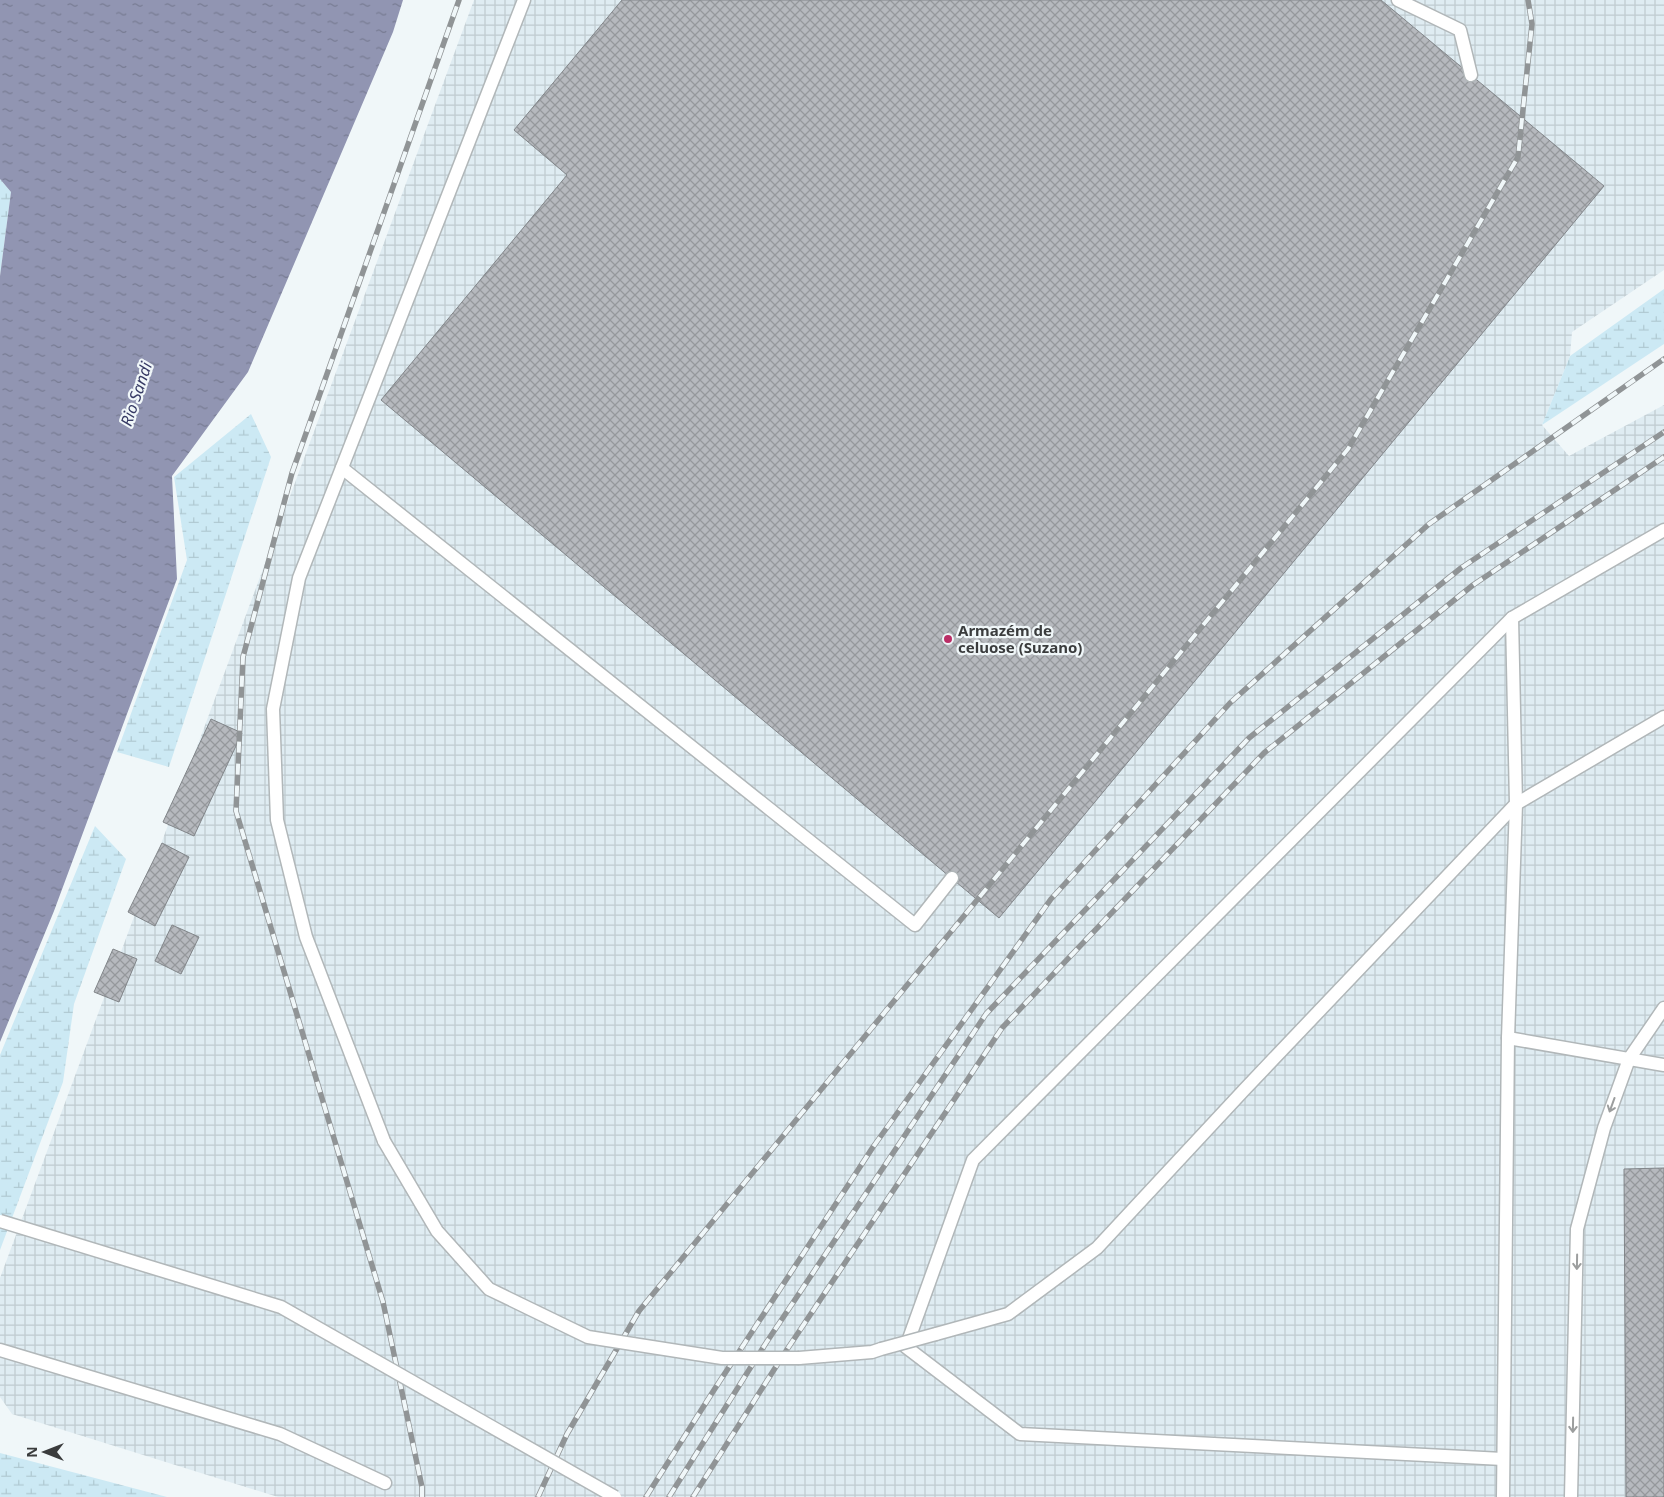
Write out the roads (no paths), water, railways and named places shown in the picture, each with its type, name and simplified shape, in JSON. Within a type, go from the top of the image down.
[{"type":"lane","points":[[524,0],[299,578],[273,709],[277,820],[306,937],[384,1141],[437,1231],[489,1289],[588,1337],[722,1358],[799,1358],[872,1352],[1008,1314],[1097,1248],[1244,1090],[1516,804],[1664,717]]},
{"type":"lane","points":[[1398,0],[1460,30],[1471,75]]},
{"type":"lane","points":[[342,468],[914,925],[952,878]]},
{"type":"lane","points":[[1504,1459],[1020,1434],[906,1347],[973,1160],[1512,618],[1664,530]]},
{"type":"lane","points":[[1503,1497],[1508,1038],[1516,804],[1512,618]]},
{"type":"lane","points":[[1571,1497],[1577,1229],[1604,1128],[1629,1059],[1664,1008]]},
{"type":"lane","points":[[1508,1038],[1664,1065]]},
{"type":"lane","points":[[0,1221],[281,1307],[615,1497]]},
{"type":"lane","points":[[0,1350],[280,1434],[385,1483]]},
{"type":"water","name":"Rio Sandi","points":[[0,0],[403,0],[393,32],[248,372],[172,476],[177,579],[54,911],[0,1042],[0,276],[11,192],[0,179]]},
{"type":"railway","points":[[422,1497],[422,1487],[383,1302],[236,811],[243,657],[292,473],[459,0]]},
{"type":"railway","points":[[538,1497],[567,1434],[639,1311],[1348,449],[1518,157],[1532,24],[1528,0]]},
{"type":"railway","points":[[646,1497],[873,1147],[1051,899],[1230,703],[1429,524],[1664,359]]},
{"type":"railway","points":[[669,1497],[766,1343],[986,1014],[1249,738],[1461,568],[1664,432]]},
{"type":"railway","points":[[693,1497],[784,1354],[1002,1028],[1264,753],[1473,585],[1664,457]]},
{"type":"place","name":"Armazém de celuose (Suzano)","points":[[948,639]]}]
